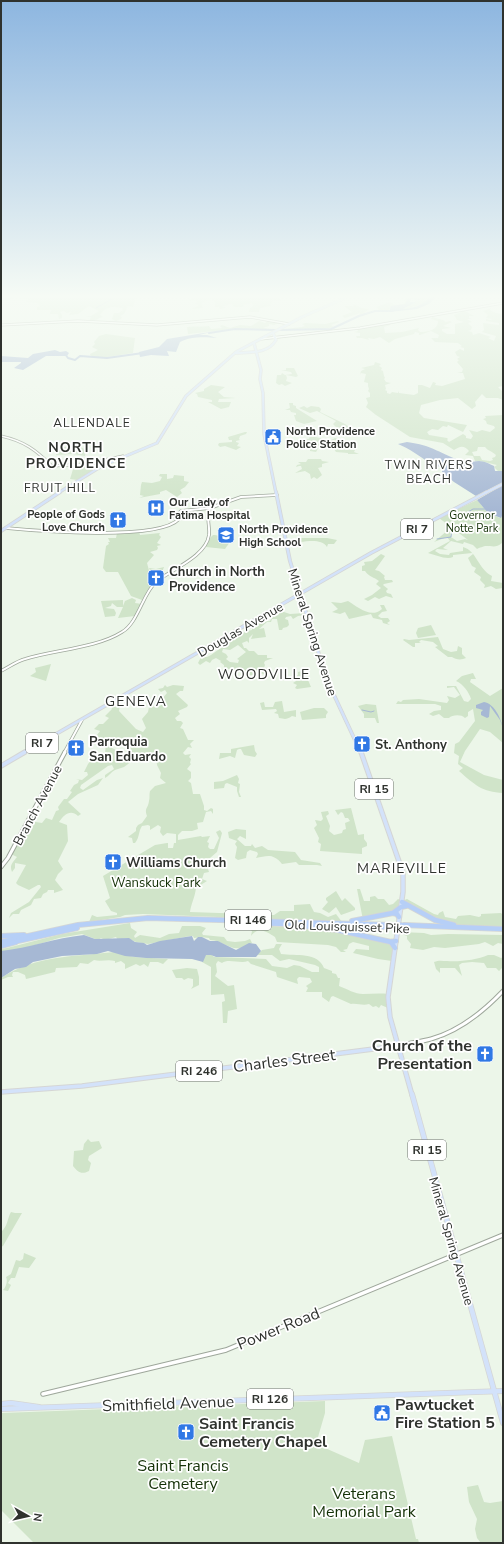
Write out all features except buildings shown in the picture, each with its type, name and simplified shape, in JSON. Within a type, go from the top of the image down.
[{"type":"highway","points":[[336,923],[393,913],[403,905],[443,922],[474,928]]},
{"type":"highway","points":[[393,913],[397,914],[399,917]]},
{"type":"highway","name":"Old Louisquisset Pike","points":[[1,944],[36,934],[90,923],[148,918],[391,926]]},
{"type":"highway","name":"Old Louisquisset Pike","points":[[1,944],[86,926],[138,920],[503,929]]},
{"type":"highway","points":[[287,924],[337,930],[394,942],[395,948]]},
{"type":"highway","name":"Old Louisquisset Pike","points":[[405,926],[503,929]]},
{"type":"highway","points":[[1,936],[36,934]]},
{"type":"main road","points":[[1,531],[102,466],[157,443],[186,396],[220,367]]},
{"type":"main road","name":"Mineral Spring Avenue","points":[[260,367],[260,379],[263,391],[264,434],[286,544],[327,680],[365,762],[398,857],[404,879],[403,905],[394,942]]},
{"type":"main road","points":[[1,436],[16,439],[38,452],[52,466],[98,462],[123,456]]},
{"type":"main road","points":[[98,462],[102,466]]},
{"type":"main road","name":"Douglas Avenue","points":[[1,766],[301,595],[371,553],[503,484]]},
{"type":"main road","points":[[6,528],[109,534],[139,531],[174,524],[179,519],[178,514],[180,511],[210,508],[241,497],[277,495]]},
{"type":"main road","points":[[1,671],[24,659],[112,638],[124,631],[130,625],[155,583],[183,566],[202,549],[209,538],[206,521],[207,513],[210,508]]},
{"type":"main road","name":"Branch Avenue","points":[[1,867],[8,858],[82,720]]},
{"type":"main road","name":"Mineral Spring Avenue","points":[[395,948],[388,1002],[391,1021],[493,1392],[503,1423]]},
{"type":"main road","name":"Charles Street","points":[[1,1092],[82,1086],[421,1042],[459,1028],[490,1004],[503,991]]},
{"type":"main road","name":"Power Road","points":[[44,1394],[226,1350],[503,1235]]},
{"type":"main road","name":"Smithfield Avenue","points":[[1,1409],[503,1391]]},
{"type":"main road","points":[[3,1404],[46,1408]]},
{"type":"green space","points":[[461,367],[503,367],[503,386],[498,387],[503,392],[503,400],[498,398],[486,398],[482,394],[475,402],[476,406],[472,409],[458,398],[440,400],[421,405],[419,413],[424,418],[467,425],[463,432],[448,425],[447,427],[443,426],[438,430],[432,429],[427,432],[429,435],[447,438],[449,442],[463,434],[466,438],[471,439],[473,436],[469,430],[477,432],[482,430],[490,432],[495,428],[494,426],[487,424],[483,419],[486,418],[485,416],[503,415],[503,472],[499,472],[494,467],[497,465],[475,461],[473,456],[465,455],[469,451],[464,447],[454,450],[443,443],[410,437],[366,407],[368,403],[366,398],[370,397],[370,393],[368,391],[368,383],[364,382],[366,374],[361,373],[360,375],[361,371],[365,369],[361,368],[382,368],[381,370],[383,371],[384,379],[386,382],[391,383],[385,385],[385,390],[387,393],[398,393],[399,391],[399,393],[414,395],[418,393],[418,385],[430,388],[433,382],[436,383],[435,385],[442,386],[465,379],[463,373],[457,373],[462,372],[463,369]],"holes":[[[478,447],[485,447],[496,455],[492,458],[493,460],[482,460],[480,456],[474,456],[472,452],[477,451]]]},
{"type":"green space","points":[[286,368],[294,368],[298,376],[286,375],[286,381],[292,383],[285,386],[282,384],[279,385],[276,383],[277,375],[281,375],[282,373],[285,375],[292,374],[291,372],[281,370],[286,370]]},
{"type":"green space","points":[[211,385],[225,387],[218,392],[224,397],[236,398],[219,399],[218,402],[231,402],[229,407],[221,409],[208,402],[212,402],[212,400],[198,397],[195,393],[204,391],[204,389]]},
{"type":"green space","points":[[289,403],[293,403],[296,408],[317,421],[304,424],[296,421],[294,415],[296,415],[296,413],[291,412],[290,410],[285,410],[290,408]]},
{"type":"green space","points":[[304,406],[307,408],[311,406],[319,407],[321,409],[320,412],[345,424],[359,434],[348,433],[344,429],[333,429],[336,427],[333,424],[336,421],[317,411],[310,413],[299,408]]},
{"type":"green space","points":[[247,432],[246,434],[240,436],[240,440],[236,441],[239,443],[237,446],[241,447],[236,450],[225,446],[220,447],[218,445],[219,443],[232,442],[232,440],[229,440],[228,437]]},
{"type":"green space","points":[[311,434],[329,441],[335,438],[340,439],[342,444],[357,447],[357,450],[354,452],[359,454],[336,452],[332,446],[319,447],[316,452],[310,451],[310,448],[303,448],[301,444],[295,445],[296,443],[287,442],[287,440],[296,441],[309,439]]},
{"type":"green space","points":[[71,445],[77,448],[81,447],[86,450],[85,456],[73,454],[56,455],[58,447],[62,448]]},
{"type":"green space","points":[[308,459],[321,459],[322,461],[329,462],[322,464],[322,467],[318,468],[322,475],[317,479],[314,477],[311,479],[310,474],[305,471],[295,473],[302,469],[301,466],[296,467],[297,465],[301,464],[298,462],[306,462]]},
{"type":"green space","points":[[89,464],[97,468],[77,480],[70,479],[74,466]]},
{"type":"green space","points":[[160,474],[167,474],[167,479],[173,478],[174,475],[184,476],[184,481],[189,482],[180,490],[182,493],[177,497],[166,490],[160,492],[160,494],[139,498],[144,496],[140,495],[142,482],[152,483],[160,481],[162,477],[159,476]]},
{"type":"green space","name":"Governor Notte Park","points":[[477,500],[488,513],[500,518],[503,514],[502,543],[496,546],[485,546],[477,549],[473,545],[464,542],[463,544],[451,541],[443,548],[448,550],[437,549],[435,551],[440,554],[449,555],[450,553],[463,551],[463,547],[472,553],[453,555],[453,557],[450,558],[428,553],[450,541],[447,537],[434,542],[448,530],[450,531],[451,537],[457,541],[465,539],[468,540],[439,518]]},
{"type":"green space","points":[[139,531],[140,535],[160,533],[159,535],[161,537],[157,543],[161,545],[157,546],[157,550],[150,552],[154,555],[147,563],[151,578],[153,576],[149,568],[156,569],[164,567],[162,572],[155,574],[160,578],[155,582],[151,580],[152,583],[142,600],[131,596],[118,572],[106,572],[103,568],[106,546],[109,544],[108,542],[110,542],[108,538],[116,538],[117,533]]},
{"type":"green space","points":[[213,535],[232,539],[225,549],[206,547]]},
{"type":"green space","points":[[297,538],[327,538],[337,540],[334,544],[328,544],[327,547],[325,544],[319,542],[300,542],[300,540],[296,540]]},
{"type":"green space","points":[[381,554],[385,556],[375,570],[379,571],[385,576],[385,580],[392,580],[393,582],[383,585],[388,589],[386,591],[387,593],[391,594],[393,598],[386,596],[379,599],[375,597],[368,601],[364,599],[381,588],[376,584],[379,581],[365,571],[362,571],[362,566],[365,565],[364,562],[372,561]]},
{"type":"green space","points":[[473,554],[487,573],[492,576],[491,581],[503,583],[503,588],[496,589],[491,586],[484,588],[485,585],[480,580],[481,577],[474,572],[476,568],[472,566],[468,558]]},
{"type":"green space","points":[[132,598],[136,600],[135,603],[142,604],[135,616],[118,618],[123,607],[117,607],[112,603],[111,606],[105,608],[114,609],[116,613],[115,616],[105,617],[101,601],[123,600],[123,606],[125,601]]},
{"type":"green space","points":[[348,601],[360,609],[373,613],[382,609],[380,605],[384,605],[387,611],[382,612],[378,616],[381,618],[388,618],[390,621],[387,623],[390,625],[383,623],[382,620],[373,618],[371,614],[349,619],[345,612],[340,614],[332,612],[338,609],[331,602],[341,603]]},
{"type":"green space","points":[[281,611],[290,614],[305,613],[306,615],[298,616],[293,619],[291,616],[286,617],[285,619],[288,620],[289,625],[282,630],[279,630],[277,619],[272,619],[271,622],[267,622],[259,629],[264,628],[266,637],[251,639],[253,634],[249,638],[249,643],[247,641],[242,643],[244,648],[249,651],[254,651],[258,655],[267,655],[267,658],[273,658],[265,661],[264,663],[264,668],[270,669],[268,671],[269,673],[244,676],[241,672],[242,668],[234,670],[233,667],[229,669],[224,668],[224,665],[220,662],[221,661],[216,658],[210,663],[206,661],[200,665],[198,663],[201,657],[211,655],[230,640],[252,630],[252,627],[260,622],[270,621],[271,616]],"holes":[[[238,645],[246,652],[237,659],[239,660],[238,663],[230,662],[226,659],[228,657],[226,654],[222,652],[223,649],[230,650]]]},
{"type":"green space","points":[[431,625],[436,635],[418,638],[416,633],[418,628]]},
{"type":"green space","points":[[438,637],[443,649],[451,652],[457,651],[458,646],[462,648],[462,654],[466,658],[455,659],[448,657],[435,647],[438,646],[433,642],[421,640],[419,642],[421,643],[415,643],[415,647],[413,647],[403,640],[404,639],[409,640]]},
{"type":"green space","points":[[51,664],[46,681],[30,676],[36,672],[35,668]]},
{"type":"green space","points":[[302,671],[304,676],[309,676],[310,679],[308,680],[311,687],[297,689],[295,688],[297,685],[293,683],[296,681],[295,677],[298,675],[298,672]]},
{"type":"green space","points":[[473,673],[476,679],[471,679],[470,682],[490,696],[503,688],[503,743],[490,732],[480,729],[465,751],[460,762],[484,775],[503,780],[503,793],[490,791],[479,787],[459,771],[463,768],[458,764],[459,756],[454,753],[455,744],[459,742],[475,721],[473,709],[468,712],[468,716],[465,718],[457,715],[444,718],[439,714],[433,716],[429,714],[434,711],[441,710],[441,706],[435,704],[396,704],[398,701],[401,702],[403,700],[419,699],[447,703],[449,700],[447,696],[455,698],[460,695],[454,687],[447,688],[447,686],[456,686],[464,701],[468,702],[471,699],[469,694],[459,682],[456,681],[462,676]]},
{"type":"green space","name":"Wanskuck Park","points":[[165,685],[167,687],[173,685],[184,686],[183,691],[176,694],[188,705],[187,707],[178,711],[180,714],[175,718],[177,721],[181,721],[183,723],[180,728],[183,729],[188,740],[194,740],[190,744],[192,748],[188,747],[183,753],[185,755],[191,754],[189,757],[191,759],[191,764],[187,769],[191,772],[191,778],[188,781],[191,783],[193,794],[200,794],[204,810],[207,811],[211,808],[213,809],[213,814],[211,811],[206,812],[203,822],[197,823],[198,829],[192,831],[182,831],[178,835],[178,840],[210,836],[207,842],[209,843],[208,847],[210,849],[214,849],[219,838],[216,832],[220,830],[222,833],[217,852],[210,858],[208,869],[209,872],[204,873],[202,879],[207,881],[196,888],[190,912],[274,915],[280,911],[294,911],[294,905],[310,904],[314,912],[328,917],[336,914],[342,922],[143,914],[125,915],[89,922],[92,915],[97,917],[117,915],[117,913],[111,911],[105,901],[110,898],[103,876],[155,845],[168,843],[168,848],[173,848],[174,843],[176,843],[176,834],[167,833],[163,836],[160,832],[161,827],[158,825],[150,830],[150,826],[148,825],[142,826],[138,839],[135,843],[133,843],[132,838],[128,837],[136,831],[138,825],[142,823],[147,816],[146,810],[149,804],[150,791],[155,786],[166,783],[160,778],[161,773],[157,765],[156,756],[152,753],[139,756],[105,778],[105,775],[114,769],[112,765],[108,766],[81,785],[80,788],[83,790],[97,780],[103,778],[98,785],[78,794],[68,802],[81,814],[78,816],[73,813],[68,813],[59,822],[67,825],[68,841],[58,861],[63,869],[55,880],[63,890],[54,893],[54,890],[48,890],[41,898],[34,899],[31,905],[21,910],[19,914],[13,914],[9,918],[11,913],[29,902],[41,887],[38,885],[29,890],[16,883],[26,865],[15,863],[15,868],[12,872],[11,870],[12,864],[17,857],[11,854],[30,821],[42,823],[46,818],[52,820],[56,811],[59,810],[58,807],[64,799],[67,799],[72,792],[70,791],[74,785],[78,783],[79,780],[76,779],[82,780],[88,775],[87,772],[84,772],[88,764],[94,757],[94,759],[99,760],[105,755],[106,740],[98,737],[97,735],[100,731],[94,729],[99,724],[103,724],[109,718],[105,716],[112,709],[109,704],[111,702],[116,707],[120,706],[119,711],[136,729],[143,732],[146,728],[142,719],[148,712],[149,707],[160,706],[162,704],[161,700],[167,693],[165,690],[161,692],[158,689],[163,688]],"holes":[[[111,740],[116,743],[124,740],[128,741],[130,749],[127,752],[129,756],[125,759],[120,752],[112,748],[109,743]]]},
{"type":"green space","points":[[282,701],[284,712],[296,710],[296,717],[292,716],[286,719],[279,718],[278,714],[274,713],[277,711],[276,709],[262,710],[260,703],[264,702],[265,707],[273,707],[275,702]]},
{"type":"green space","points":[[366,704],[376,705],[379,723],[377,723],[375,718],[364,718],[364,714],[358,706]]},
{"type":"green space","points":[[314,708],[324,708],[328,712],[326,718],[302,720],[300,712]]},
{"type":"green space","points":[[254,745],[257,754],[255,757],[244,755],[241,749],[239,749],[237,750],[235,758],[230,756],[219,759],[220,753],[231,753],[231,749]]},
{"type":"green space","points":[[237,775],[239,779],[238,783],[240,784],[239,792],[241,797],[239,797],[237,787],[227,783],[225,784],[224,788],[214,789],[214,782],[223,781]]},
{"type":"green space","points":[[351,808],[358,835],[364,834],[364,839],[367,843],[367,846],[362,848],[362,854],[320,851],[321,844],[318,842],[319,838],[314,828],[317,825],[315,820],[321,821],[323,819],[321,812],[328,811],[329,814],[326,816],[330,826],[329,831],[334,835],[342,833],[343,830],[346,829],[345,823],[350,821],[348,818],[345,818],[343,813],[341,812],[338,815],[335,810]]},
{"type":"green space","points":[[236,829],[246,830],[246,839],[240,836],[237,839],[245,846],[251,846],[252,844],[255,848],[262,846],[268,850],[295,852],[301,860],[320,863],[322,866],[299,865],[296,862],[282,864],[276,858],[270,856],[256,858],[258,854],[257,852],[250,850],[247,852],[246,858],[238,860],[235,858],[237,847],[235,844],[237,841],[229,838],[228,832]]},
{"type":"green space","points":[[357,889],[360,889],[364,901],[370,901],[370,897],[375,896],[378,899],[384,899],[389,905],[393,904],[398,899],[402,901],[407,899],[434,914],[438,915],[443,911],[445,917],[456,919],[458,916],[470,915],[479,917],[481,914],[501,913],[503,915],[503,927],[485,928],[449,924],[402,905],[398,912],[363,920]]},
{"type":"green space","points":[[336,891],[342,901],[345,898],[355,908],[355,910],[341,915],[336,907],[329,913],[322,909],[328,902],[326,898]]},
{"type":"green space","points":[[130,923],[131,928],[137,932],[134,936],[135,938],[140,935],[160,938],[169,934],[179,933],[182,926],[200,926],[206,928],[202,933],[203,935],[224,937],[227,941],[235,942],[250,939],[252,943],[245,947],[234,948],[210,940],[209,938],[194,938],[193,936],[190,936],[148,944],[136,942],[127,938],[118,940],[116,937],[105,940],[101,938],[98,940],[82,934],[59,938],[13,952],[1,952],[1,949],[62,934]]},
{"type":"green space","points":[[254,925],[334,930],[393,944],[392,961],[353,953],[356,949],[369,950],[369,946],[353,942],[349,944],[347,949],[343,950],[346,952],[341,952],[336,947],[328,945],[277,942],[275,937],[263,931],[257,931],[251,936],[252,931],[249,929]]},
{"type":"green space","points":[[401,932],[424,933],[431,935],[503,935],[503,944],[498,943],[493,946],[485,942],[445,948],[434,947],[423,950],[410,948],[411,944],[407,939],[407,936],[401,934]]},
{"type":"green space","points":[[276,944],[282,944],[279,949],[281,954],[306,956],[317,959],[324,968],[332,971],[332,973],[336,974],[338,978],[340,978],[339,986],[360,994],[388,994],[388,1008],[381,1005],[379,1008],[376,1006],[373,1007],[369,1004],[351,1004],[333,996],[329,1002],[322,997],[322,992],[306,992],[308,988],[306,986],[312,982],[310,978],[299,977],[297,979],[298,984],[277,977],[276,972],[251,964],[248,961],[227,961],[222,963],[218,961],[216,964],[217,972],[215,976],[228,986],[234,985],[237,1009],[228,1011],[227,1023],[223,1023],[222,1002],[225,1001],[224,994],[211,995],[211,967],[202,962],[205,955],[210,953],[214,957],[266,959],[272,966],[287,968],[294,965],[300,966],[312,972],[319,972],[319,967],[315,965],[289,959],[280,961],[272,955],[257,955],[262,950],[274,948]]},
{"type":"green space","points":[[114,952],[134,957],[168,959],[163,964],[158,962],[150,962],[148,967],[144,964],[140,966],[136,964],[125,969],[125,964],[121,961],[115,963],[115,961],[112,960],[94,960],[88,964],[80,963],[77,967],[56,968],[55,972],[26,979],[25,975],[18,972],[13,972],[13,977],[8,977],[1,980],[1,978],[14,970],[41,961],[69,956]]},
{"type":"green space","points":[[494,955],[501,958],[503,957],[502,968],[499,971],[496,968],[487,968],[484,963],[472,962],[462,963],[459,965],[462,976],[455,968],[440,968],[440,973],[436,969],[434,962],[468,960]]},
{"type":"green space","points":[[187,968],[197,969],[199,977],[199,985],[191,989],[193,986],[193,979],[188,978],[184,980],[182,978],[176,978],[172,970]]},
{"type":"green space","points":[[88,1139],[91,1142],[99,1141],[102,1148],[89,1156],[88,1160],[91,1163],[89,1171],[82,1173],[73,1166],[74,1151],[83,1150],[84,1144]]},
{"type":"green space","points":[[11,1212],[22,1213],[1,1247],[1,1232],[6,1225]]},
{"type":"green space","points":[[24,1253],[36,1258],[29,1268],[19,1267],[15,1278],[11,1278],[8,1283],[11,1285],[8,1291],[3,1290],[7,1280],[6,1277],[11,1274],[16,1260],[20,1261],[23,1259]]},
{"type":"green space","name":"Saint Francis Cemetery","points":[[325,1401],[325,1413],[316,1444],[359,1463],[365,1440],[392,1436],[416,1539],[418,1539],[419,1543],[34,1543],[1,1510],[2,1413]]},
{"type":"green space","points":[[478,1485],[484,1502],[490,1503],[503,1501],[503,1543],[481,1543],[477,1538],[475,1529],[477,1519],[469,1502],[467,1487]]},
{"type":"water","points":[[15,367],[28,367],[23,370],[14,368]]},
{"type":"water","points":[[407,442],[423,445],[464,462],[468,463],[479,461],[494,466],[495,471],[503,471],[503,482],[476,496],[454,482],[442,472],[442,468],[439,466],[431,464],[398,444]]},
{"type":"water","points":[[503,485],[503,514],[501,518],[488,513],[477,500]]},
{"type":"water","points":[[484,702],[488,703],[494,709],[501,720],[503,728],[500,720],[490,706],[489,717],[487,718],[481,715],[483,710],[476,708],[476,705]]},
{"type":"water","points":[[84,935],[95,939],[129,938],[135,942],[144,943],[147,945],[160,941],[192,936],[194,941],[198,937],[202,937],[210,941],[218,941],[236,950],[249,943],[256,944],[261,951],[256,957],[216,957],[206,955],[203,962],[192,959],[125,956],[108,951],[97,954],[62,956],[33,962],[26,967],[15,969],[1,978],[1,951]]},
{"type":"waterway","points":[[463,515],[473,509],[485,509]]},
{"type":"waterway","points":[[437,539],[451,537],[452,529]]},
{"type":"waterway","points":[[362,710],[371,712],[374,711]]},
{"type":"place","name":"North Providence Police Station","points":[[273,437]]},
{"type":"place","name":"Our Lady of Fatima Hospital","points":[[156,508]]},
{"type":"place","name":"People of Gods Love Church","points":[[118,520]]},
{"type":"place","name":"North Providence High School","points":[[226,535]]},
{"type":"place","name":"Church in North Providence","points":[[156,578]]},
{"type":"place","name":"St. Anthony","points":[[362,744]]},
{"type":"place","name":"Parroquia San Eduardo","points":[[76,748]]},
{"type":"place","name":"Williams Church","points":[[113,862]]},
{"type":"place","name":"Church of the Presentation","points":[[485,1054]]},
{"type":"place","name":"Pawtucket Fire Station 5","points":[[382,1413]]},
{"type":"place","name":"Saint Francis Cemetery Chapel","points":[[186,1432]]},
{"type":"district","name":"ALLENDALE","points":[[92,423]]},
{"type":"district","name":"NORTH PROVIDENCE","points":[[76,456]]},
{"type":"district","name":"TWIN RIVERS BEACH","points":[[429,472]]},
{"type":"district","name":"FRUIT HILL","points":[[60,488]]},
{"type":"district","name":"WOODVILLE","points":[[264,674]]},
{"type":"district","name":"GENEVA","points":[[136,701]]},
{"type":"district","name":"MARIEVILLE","points":[[402,868]]},
{"type":"park label","name":"Veterans Memorial Park","points":[[364,1502]]}]
